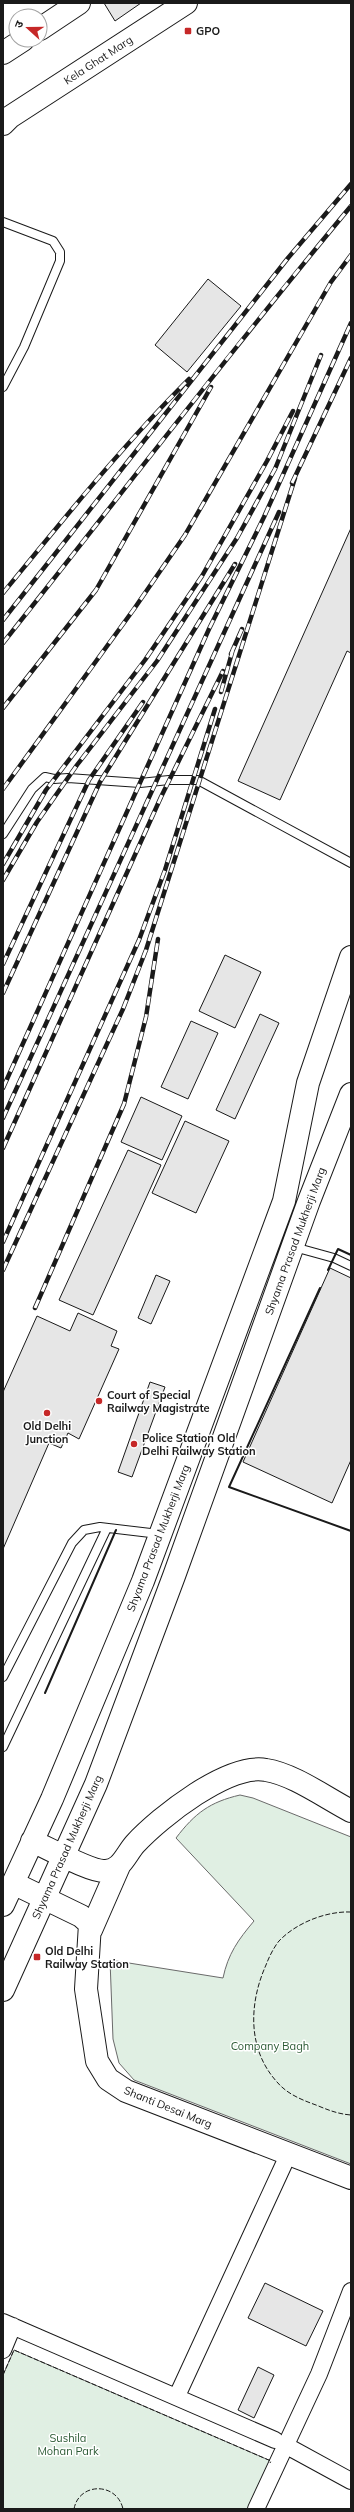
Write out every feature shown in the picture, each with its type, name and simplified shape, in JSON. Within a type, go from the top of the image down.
[{"type":"main road","points":[[48,24],[80,3]]},
{"type":"main road","name":"Kela Ghat Marg","points":[[5,119],[186,3]]},
{"type":"main road","name":"Shyama Prasad Mukherji Marg","points":[[3,1905],[122,1632],[284,1201],[308,1083],[351,959]]},
{"type":"main road","name":"Shyama Prasad Mukherji Marg","points":[[3,1990],[96,1784],[294,1247],[309,1201],[351,1094]]},
{"type":"main road","name":"Shanti Desai Marg","points":[[351,1811],[279,1773],[255,1768],[216,1782],[188,1799],[135,1844],[119,1866],[91,1930],[86,1989],[88,2013],[97,2061],[108,2079],[126,2092],[351,2178]]},
{"type":"main road","points":[[32,1841],[101,1871],[113,1870],[119,1866]]},
{"type":"main road","points":[[13,1883],[84,1917],[90,1924],[91,1930]]},
{"type":"street","points":[[177,2396],[289,2154]]},
{"type":"street","points":[[256,2509],[280,2442],[319,2374],[351,2290]]},
{"type":"street","points":[[3,2350],[8,2324],[177,2396],[280,2442],[351,2481]]},
{"type":"lane","points":[[3,222],[53,241],[60,252],[60,261],[24,347],[3,388]]},
{"type":"lane","points":[[3,834],[32,789],[45,777],[54,779],[68,778],[140,783],[169,780],[198,780],[351,863]]},
{"type":"lane","points":[[294,1247],[328,1256],[351,1266]]},
{"type":"lane","points":[[3,1747],[107,1528]]},
{"type":"lane","points":[[3,1677],[72,1543],[84,1530],[107,1528],[160,1534]]},
{"type":"green space","name":"Company Bagh","points":[[240,1795],[253,1798],[351,1837],[351,2164],[134,2080],[119,2063],[113,2039],[110,1960],[223,1978],[225,1969],[234,1948],[254,1921],[176,1838],[197,1815],[204,1810],[220,1801]]},
{"type":"green space","name":"Sushila Mohan Park","points":[[14,2350],[271,2461],[250,2509],[3,2509],[3,2375]]},
{"type":"building","points":[[104,3],[141,3],[115,21]]},
{"type":"building","points":[[208,279],[241,306],[187,372],[155,345]]},
{"type":"building","points":[[351,528],[351,653],[347,651],[280,800],[238,781]]},
{"type":"building","points":[[225,955],[261,972],[235,1028],[199,1011]]},
{"type":"building","points":[[260,1014],[279,1023],[235,1119],[216,1110]]},
{"type":"building","points":[[191,1021],[218,1033],[188,1099],[161,1087]]},
{"type":"building","points":[[141,1097],[182,1116],[162,1160],[121,1142]]},
{"type":"building","points":[[185,1121],[229,1141],[196,1213],[152,1193]]},
{"type":"building","points":[[128,1150],[161,1165],[93,1315],[59,1300]]},
{"type":"building","points":[[330,1268],[351,1278],[351,1460],[332,1503],[243,1462]]},
{"type":"building","points":[[156,1275],[170,1281],[151,1324],[138,1318]]},
{"type":"building","name":"Old Delhi Junction","points":[[78,1313],[117,1331],[111,1346],[119,1349],[79,1439],[68,1433],[61,1448],[49,1443],[3,1549],[3,1392],[37,1316],[70,1331]]},
{"type":"building","points":[[150,1382],[165,1387],[132,1477],[118,1472]]},
{"type":"building","points":[[265,2283],[323,2311],[306,2346],[248,2318]]},
{"type":"building","points":[[258,2367],[274,2375],[254,2418],[238,2410]]},
{"type":"railway","points":[[3,620],[288,258],[351,184]]},
{"type":"railway","points":[[3,643],[219,369],[351,206]]},
{"type":"railway","points":[[3,789],[134,609],[185,535],[331,282],[351,255]]},
{"type":"railway","points":[[3,1088],[209,629],[264,517],[351,323]]},
{"type":"railway","points":[[3,880],[37,822],[77,765],[157,661],[237,538],[275,469],[321,355]]},
{"type":"railway","points":[[292,483],[351,358]]},
{"type":"railway","points":[[3,593],[140,430],[189,379]]},
{"type":"railway","points":[[3,708],[96,590],[211,387]]},
{"type":"railway","points":[[3,864],[46,790],[145,660],[202,576],[267,461],[293,411]]},
{"type":"railway","points":[[3,1270],[123,1009],[146,950],[295,478]]},
{"type":"railway","points":[[3,1118],[279,512]]},
{"type":"railway","points":[[3,993],[100,782],[235,564]]},
{"type":"railway","points":[[231,654],[242,629]]},
{"type":"railway","points":[[221,692],[233,649]]},
{"type":"railway","points":[[3,1148],[161,797],[223,671]]},
{"type":"railway","points":[[3,964],[89,780],[143,702]]},
{"type":"railway","points":[[3,1242],[139,940],[165,870],[215,709]]},
{"type":"railway","points":[[35,1308],[124,1104],[146,1017],[158,939]]},
{"type":"fence","points":[[351,1912],[341,1912],[312,1919],[294,1929],[279,1941],[270,1955],[260,1980],[254,2010],[254,2025],[260,2055],[267,2069],[277,2082],[290,2093],[305,2101],[333,2112],[351,2115]]},
{"type":"fence","points":[[3,2375],[14,2350],[271,2461],[270,2463]]},
{"type":"fence","points":[[74,2509],[77,2500],[83,2494],[90,2490],[98,2489],[106,2490],[114,2494],[119,2500],[123,2509]]},
{"type":"wall","points":[[328,1270],[338,1249],[351,1255]]},
{"type":"wall","points":[[320,1288],[229,1487],[351,1531]]},
{"type":"wall","points":[[45,1693],[116,1530]]},
{"type":"place","name":"GPO","points":[[188,31]]},
{"type":"place","name":"Court of Special Railway Magistrate","points":[[99,1401]]},
{"type":"place","name":"Old Delhi Junction","points":[[47,1413]]},
{"type":"place","name":"Police Station Old Delhi Railway Station","points":[[134,1444]]},
{"type":"place","name":"Old Delhi Railway Station","points":[[37,1957]]}]
